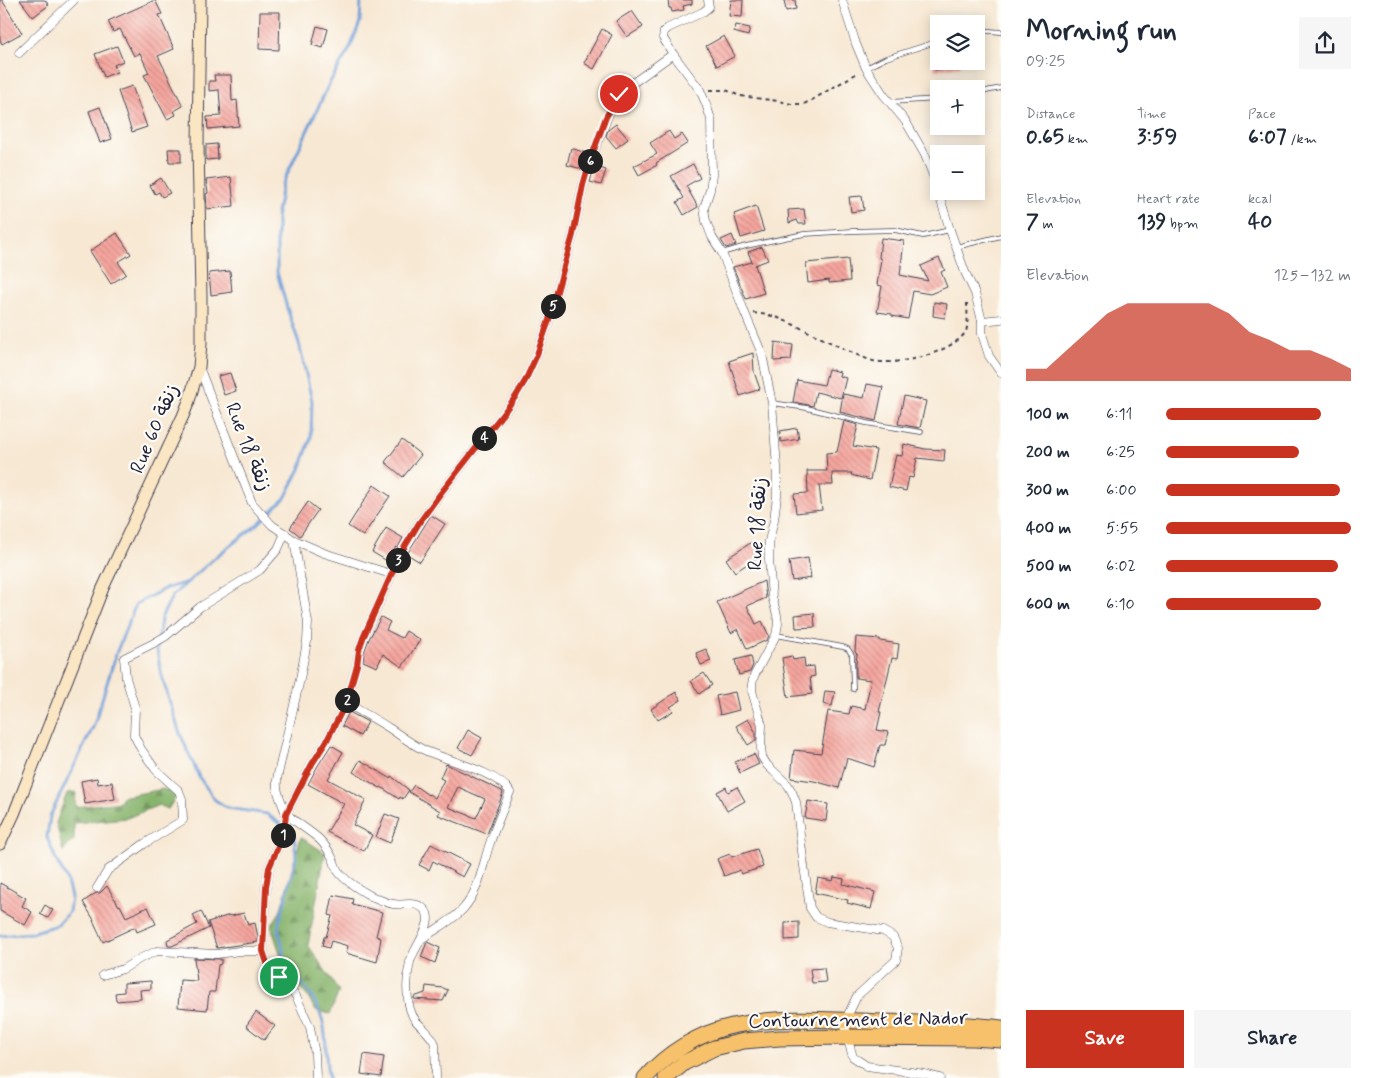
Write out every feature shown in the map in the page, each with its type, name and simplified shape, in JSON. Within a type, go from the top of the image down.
[{"type":"highway","name":"Contournement de Nador","points":[[645,1078],[666,1058],[700,1037],[731,1026],[751,1023],[787,1020],[845,1020],[974,1025],[1001,1028]]},
{"type":"highway","name":"Contournement de Nador","points":[[666,1078],[684,1063],[714,1048],[744,1041],[780,1038],[974,1038],[1001,1040]]},
{"type":"street","points":[[19,53],[74,0]]},
{"type":"street","name":"Rue 60 زنقة","points":[[0,844],[14,814],[103,588],[190,401],[200,367],[201,297],[198,145],[200,0]]},
{"type":"street","name":"Rue 18 زنقة","points":[[708,0],[709,7],[703,12],[668,28],[664,32],[663,38],[700,90],[706,104],[711,127],[712,175],[710,190],[704,208],[706,221],[712,237],[722,253],[762,354],[772,403],[778,496],[769,541],[769,559],[772,597],[778,624],[776,635],[754,676],[752,684],[752,692],[762,725],[762,757],[766,765],[788,785],[796,802],[810,908],[816,917],[826,922],[883,931],[893,937],[898,948],[896,960],[858,996],[845,1020]]},
{"type":"street","points":[[842,0],[866,68],[874,82],[906,122],[925,155],[965,272],[975,293],[982,321],[982,334],[990,356],[1001,373]]},
{"type":"street","points":[[316,1078],[315,1054],[310,1026],[296,996],[267,963],[263,951],[266,887],[269,868],[284,833],[286,817],[312,764],[326,742],[346,703],[357,665],[359,650],[401,553],[419,523],[505,411],[525,381],[548,323],[573,235],[590,161],[612,106],[619,94],[626,88],[673,54]]},
{"type":"street","points":[[982,321],[1001,319]]},
{"type":"street","name":"Rue 18 زنقة","points":[[200,367],[252,503],[272,525],[294,540],[324,553],[391,574]]},
{"type":"street","points":[[97,888],[108,870],[144,844],[183,820],[180,791],[156,770],[141,749],[134,735],[135,708],[126,678],[124,658],[166,636],[200,607],[260,570],[278,549],[285,533]]},
{"type":"street","points":[[294,540],[306,613],[307,642],[276,785],[279,799],[283,805],[286,817],[326,847],[337,870],[345,879],[374,898],[392,904],[418,904],[425,909],[428,918],[424,934],[419,940],[410,962],[408,1001],[414,1019],[434,1040],[436,1078]]},
{"type":"street","points":[[346,703],[422,749],[459,762],[490,776],[508,788],[510,792],[497,823],[472,898],[461,911],[419,940]]},
{"type":"street","points":[[103,975],[123,969],[157,951],[217,954],[239,951],[263,951]]},
{"type":"street","points":[[845,1020],[852,1057],[867,1066],[925,1074],[940,1078]]},
{"type":"lane","points":[[985,31],[1001,32]]},
{"type":"lane","points":[[866,68],[886,58],[930,44]]},
{"type":"lane","points":[[985,91],[1001,88]]},
{"type":"lane","points":[[890,102],[930,100]]},
{"type":"lane","points":[[722,253],[804,234],[853,230],[895,230],[923,236],[950,230]]},
{"type":"lane","points":[[956,247],[1001,236]]},
{"type":"lane","points":[[772,403],[808,408],[866,424],[922,432]]},
{"type":"lane","points":[[776,635],[848,649],[852,655],[853,689]]},
{"type":"path","points":[[700,90],[726,90],[740,96],[798,105],[812,100],[866,68]]},
{"type":"path","points":[[744,311],[774,317],[852,353],[873,361],[886,362],[926,356],[939,352],[953,343],[965,333],[967,328],[967,303]]},
{"type":"green space","points":[[163,789],[178,794],[168,809],[159,805],[127,818],[74,823],[74,840],[63,851],[56,823],[67,793],[76,792],[75,807],[121,802],[121,797]]},
{"type":"green space","points":[[301,837],[325,853],[308,945],[339,991],[330,1014],[315,1010],[309,998],[287,974],[271,926],[280,912]]},
{"type":"building","points":[[0,0],[2,0],[22,33],[2,44],[0,40]]},
{"type":"building","points":[[20,0],[45,0],[49,5],[33,17]]},
{"type":"building","points":[[155,0],[162,14],[159,15],[174,49],[158,56],[183,106],[174,111],[176,115],[167,119],[144,75],[149,73],[140,53],[134,56],[120,29],[113,32],[108,21]]},
{"type":"building","points":[[668,0],[692,0],[692,4],[683,6],[684,10],[672,12],[671,8],[669,8]]},
{"type":"building","points":[[731,0],[743,0],[742,17],[729,16]]},
{"type":"building","points":[[784,0],[795,0],[796,9],[786,11]]},
{"type":"building","points":[[632,11],[643,27],[627,37],[616,21]]},
{"type":"building","points":[[260,12],[280,12],[279,50],[259,49]]},
{"type":"building","points":[[736,25],[750,28],[748,36],[734,32]]},
{"type":"building","points":[[317,26],[328,29],[323,48],[312,45]]},
{"type":"building","points":[[602,29],[612,35],[594,69],[584,63]]},
{"type":"building","points":[[724,36],[735,56],[717,66],[706,46]]},
{"type":"building","points":[[117,46],[123,61],[114,65],[117,72],[104,77],[95,54]]},
{"type":"building","points":[[214,75],[231,75],[232,101],[237,100],[239,126],[208,129],[207,117],[221,116],[219,90],[209,91],[209,81],[215,81]]},
{"type":"building","points":[[132,86],[147,127],[132,132],[118,91]]},
{"type":"building","points":[[100,107],[112,139],[100,143],[89,111]]},
{"type":"building","points":[[616,124],[628,139],[616,148],[606,136],[608,130]]},
{"type":"building","points":[[669,131],[674,139],[682,134],[688,143],[639,175],[634,166],[657,154],[650,143]]},
{"type":"building","points":[[217,144],[218,159],[206,160],[206,145]]},
{"type":"building","points":[[571,148],[586,153],[582,169],[567,165]]},
{"type":"building","points":[[168,149],[181,149],[181,162],[169,162]]},
{"type":"building","points":[[693,164],[700,178],[686,186],[698,207],[684,215],[677,202],[684,198],[671,176]]},
{"type":"building","points":[[594,166],[606,170],[601,185],[590,182]]},
{"type":"building","points":[[231,177],[234,206],[207,209],[206,194],[208,193],[206,180]]},
{"type":"building","points":[[161,178],[170,193],[162,197],[159,192],[155,194],[150,185]]},
{"type":"building","points":[[862,196],[864,210],[851,212],[849,197]]},
{"type":"building","points":[[756,206],[764,231],[741,238],[734,214]]},
{"type":"building","points":[[804,209],[806,224],[799,224],[797,220],[789,223],[788,210]]},
{"type":"building","points":[[117,233],[131,254],[118,262],[126,274],[111,284],[90,251]]},
{"type":"building","points":[[732,235],[736,245],[726,248],[721,240]]},
{"type":"building","points":[[881,238],[904,241],[900,275],[928,281],[921,266],[939,258],[945,270],[941,272],[947,287],[930,294],[913,291],[908,319],[877,312],[882,286],[877,285],[881,259],[879,258]]},
{"type":"building","points":[[762,247],[768,260],[755,265],[764,293],[746,299],[733,267],[752,262],[748,252]]},
{"type":"building","points":[[848,259],[850,281],[829,283],[829,280],[808,283],[806,263]]},
{"type":"building","points":[[230,271],[232,292],[211,295],[209,273]]},
{"type":"building","points":[[934,302],[947,304],[945,318],[933,316]]},
{"type":"building","points":[[775,342],[793,345],[791,360],[774,361]]},
{"type":"building","points":[[753,353],[754,372],[760,389],[740,396],[729,361]]},
{"type":"building","points":[[828,369],[840,372],[839,376],[846,378],[841,398],[816,392],[813,406],[793,402],[797,380],[824,385]]},
{"type":"building","points":[[230,373],[236,391],[224,395],[218,376]]},
{"type":"building","points":[[867,384],[883,387],[876,421],[840,412],[843,394],[864,398]]},
{"type":"building","points":[[904,396],[926,401],[920,428],[898,424]]},
{"type":"building","points":[[844,421],[858,425],[853,446],[876,450],[870,480],[851,475],[852,473],[832,473],[833,485],[819,485],[822,510],[796,513],[794,494],[808,493],[807,471],[827,471],[826,453],[837,452]]},
{"type":"building","points":[[797,428],[799,439],[781,442],[780,431]]},
{"type":"building","points":[[402,440],[421,455],[403,477],[385,462]]},
{"type":"building","points":[[904,444],[925,449],[945,450],[944,461],[917,458],[913,478],[909,477],[906,491],[889,487],[896,455],[902,456]]},
{"type":"building","points":[[374,485],[390,496],[363,536],[348,526]]},
{"type":"building","points":[[308,502],[318,510],[300,536],[290,528]]},
{"type":"building","points":[[431,515],[445,524],[420,562],[407,554]]},
{"type":"building","points":[[386,528],[403,538],[398,548],[396,547],[387,561],[372,552]]},
{"type":"building","points":[[752,542],[761,555],[735,572],[726,559]]},
{"type":"building","points":[[808,558],[811,578],[792,581],[789,561]]},
{"type":"building","points":[[764,581],[766,598],[747,606],[756,624],[762,621],[769,636],[767,640],[747,649],[738,629],[731,633],[717,602]]},
{"type":"building","points":[[814,613],[815,627],[796,628],[795,615]]},
{"type":"building","points":[[381,617],[390,622],[386,630],[402,638],[406,631],[420,640],[402,667],[383,654],[377,667],[363,661],[369,639]]},
{"type":"building","points":[[856,637],[880,639],[880,641],[899,644],[897,659],[892,658],[879,712],[881,712],[877,730],[888,732],[885,745],[880,745],[874,767],[847,758],[839,788],[814,781],[791,778],[794,750],[821,753],[828,711],[849,714],[851,706],[865,709],[871,680],[856,678]]},
{"type":"building","points":[[706,649],[711,661],[701,665],[696,653]]},
{"type":"building","points":[[751,656],[753,665],[750,672],[739,675],[735,660]]},
{"type":"building","points":[[792,656],[793,660],[804,658],[805,667],[814,666],[815,676],[810,677],[812,694],[788,697],[782,658]]},
{"type":"building","points":[[704,673],[712,685],[699,694],[691,681]]},
{"type":"building","points":[[825,691],[835,692],[832,706],[823,704]]},
{"type":"building","points":[[676,692],[681,700],[670,707],[673,711],[658,720],[651,709]]},
{"type":"building","points":[[735,692],[739,710],[720,715],[716,696]]},
{"type":"building","points":[[349,712],[368,722],[360,736],[342,726]]},
{"type":"building","points":[[748,719],[756,733],[756,740],[748,745],[736,726]]},
{"type":"building","points":[[468,730],[482,738],[472,755],[458,748]]},
{"type":"building","points":[[331,745],[343,752],[328,779],[366,800],[353,825],[372,835],[364,851],[327,832],[344,804],[308,784]]},
{"type":"building","points":[[754,754],[759,764],[740,773],[735,762]]},
{"type":"building","points":[[360,760],[390,778],[391,776],[409,790],[403,799],[400,797],[399,799],[353,772]]},
{"type":"building","points":[[446,764],[502,791],[503,793],[487,834],[438,815],[440,811],[409,792],[414,785],[435,798],[444,780],[440,778]],"holes":[[[458,787],[485,799],[476,818],[448,807]]]},
{"type":"building","points":[[97,778],[98,784],[112,782],[115,799],[85,804],[81,781]]},
{"type":"building","points":[[726,787],[728,792],[737,787],[745,801],[727,811],[717,792]]},
{"type":"building","points":[[808,801],[828,804],[826,821],[805,818]]},
{"type":"building","points":[[385,814],[399,819],[390,843],[376,837]]},
{"type":"building","points":[[431,844],[470,864],[463,877],[433,861],[429,870],[419,865]]},
{"type":"building","points":[[757,849],[763,867],[741,874],[740,870],[724,876],[717,859],[730,854],[732,857]]},
{"type":"building","points":[[834,877],[844,879],[843,884],[875,892],[871,909],[847,903],[848,900],[815,893],[818,878],[833,881]]},
{"type":"building","points":[[0,883],[26,898],[22,906],[32,912],[25,925],[0,911]]},
{"type":"building","points":[[107,886],[126,917],[148,907],[156,924],[137,932],[135,927],[103,942],[94,920],[83,902],[96,893],[100,893]]},
{"type":"building","points":[[333,895],[353,899],[352,904],[382,912],[376,936],[381,938],[377,962],[346,953],[348,946],[331,941],[329,948],[322,946],[332,916],[329,915]]},
{"type":"building","points":[[45,905],[53,910],[48,918],[40,914]]},
{"type":"building","points":[[201,911],[209,928],[172,946],[168,946],[167,940],[197,924],[193,915]]},
{"type":"building","points":[[244,913],[248,925],[255,923],[258,942],[217,948],[208,922]]},
{"type":"building","points":[[799,922],[799,939],[785,940],[785,923]]},
{"type":"building","points":[[427,942],[440,948],[435,963],[421,957]]},
{"type":"building","points":[[194,958],[221,959],[221,964],[218,965],[215,992],[209,992],[207,1010],[178,1007],[180,980],[197,981]]},
{"type":"building","points":[[824,968],[826,982],[812,983],[810,969]]},
{"type":"building","points":[[151,981],[151,989],[140,990],[141,999],[116,1001],[115,993],[124,992],[124,983]]},
{"type":"building","points":[[426,986],[448,990],[443,1001],[414,999],[414,997],[425,993]]},
{"type":"building","points":[[256,1012],[275,1026],[264,1040],[246,1026]]},
{"type":"building","points":[[364,1054],[384,1057],[381,1077],[361,1074]]},
{"type":"waterway","points":[[329,1078],[325,1035],[316,1004],[304,986],[282,962],[283,949],[278,927],[296,857],[294,835],[267,814],[228,808],[215,800],[199,777],[179,731],[162,677],[157,651],[161,618],[173,595],[218,555],[258,524],[285,498],[300,469],[311,438],[312,401],[299,343],[277,272],[277,214],[282,185],[330,82],[350,48],[360,22],[361,0]]},
{"type":"waterway","points":[[0,936],[31,933],[57,925],[69,912],[71,897],[66,878],[56,860],[47,837],[50,816],[94,725],[117,651],[136,604],[164,589],[185,583]]},
{"type":"route","points":[[279,977],[267,963],[263,951],[263,933],[269,868],[284,833],[286,814],[346,703],[363,638],[401,553],[419,523],[505,411],[525,381],[548,323],[573,235],[590,161],[606,117],[619,94]]}]
